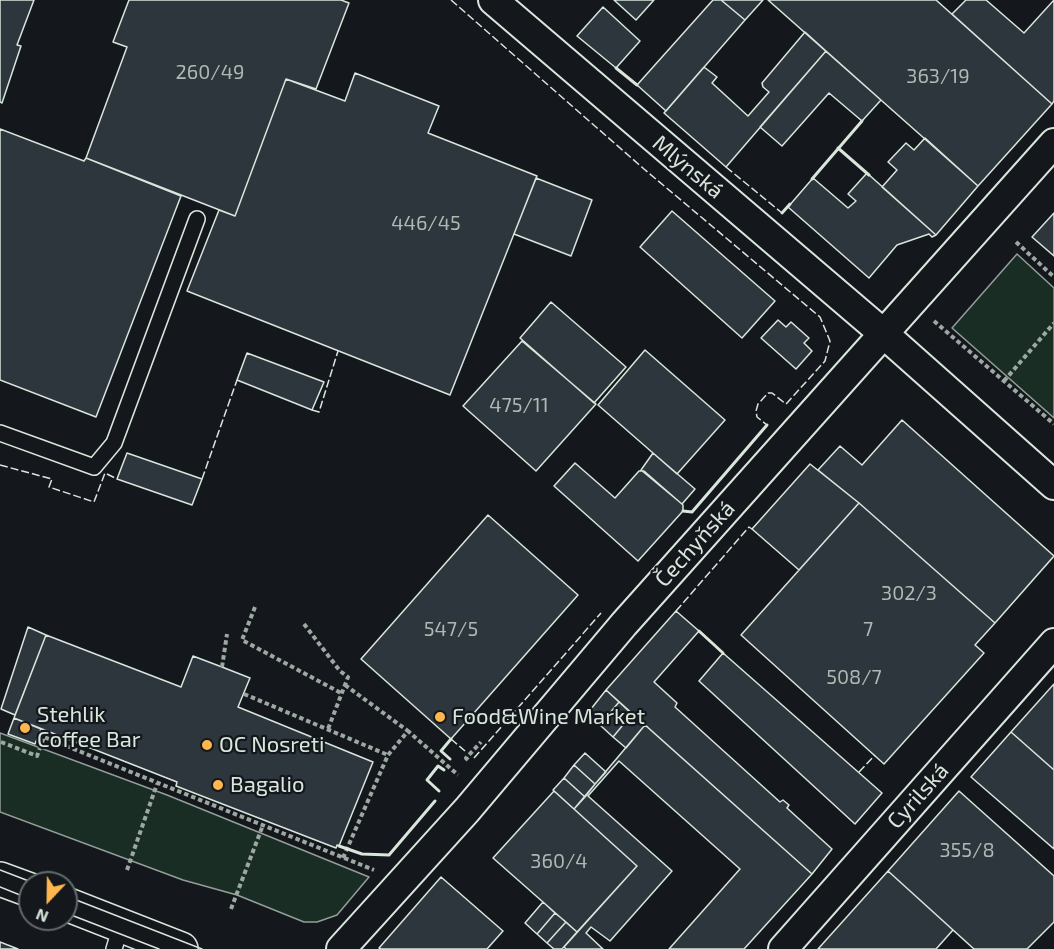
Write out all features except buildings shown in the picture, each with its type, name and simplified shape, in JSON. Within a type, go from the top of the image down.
[{"type":"street","name":"Mlýnská","points":[[493,0],[884,334],[1054,485]]},
{"type":"street","name":"Čechyňská","points":[[341,949],[467,810],[624,624],[1054,143]]},
{"type":"street","name":"Cyrilská","points":[[783,949],[1054,643]]},
{"type":"street","points":[[0,879],[18,886]]},
{"type":"street","points":[[78,912],[118,937],[181,949]]},
{"type":"lane","points":[[0,433],[94,467],[114,443],[197,219]]},
{"type":"path","points":[[1016,242],[1054,277]]},
{"type":"path","points":[[1004,381],[1054,322]]},
{"type":"path","points":[[941,327],[1054,424]]},
{"type":"path","points":[[255,607],[242,640],[341,693]]},
{"type":"path","points":[[304,624],[340,671],[348,677],[328,729]]},
{"type":"path","points":[[222,667],[227,634]]},
{"type":"path","points":[[345,685],[408,731],[461,778]]},
{"type":"path","points":[[244,694],[388,754]]},
{"type":"path","points":[[343,858],[388,754],[408,731]]},
{"type":"path","points":[[2,742],[37,756],[44,737],[379,872]]},
{"type":"path","points":[[466,758],[484,739]]},
{"type":"path","points":[[127,870],[158,784]]},
{"type":"path","points":[[231,909],[264,825]]},
{"type":"green space","points":[[1017,254],[1054,288],[1054,418],[952,328]]},
{"type":"green space","points":[[0,733],[167,795],[369,877],[337,915],[317,922],[304,922],[237,895],[183,880],[0,812]]},
{"type":"tram line","points":[[0,870],[18,877]]},
{"type":"tram line","points":[[0,887],[18,894]]},
{"type":"tram line","points":[[78,901],[202,949]]},
{"type":"tram line","points":[[78,918],[159,949]]},
{"type":"fence","points":[[451,0],[644,169],[820,317],[830,341],[825,361],[786,404],[772,393],[768,393],[758,404],[757,417],[767,425]]},
{"type":"fence","points":[[726,167],[782,213]]},
{"type":"fence","points":[[312,410],[319,412],[338,351]]},
{"type":"fence","points":[[202,479],[237,380]]},
{"type":"fence","points":[[0,465],[52,479],[49,487],[94,502],[105,473],[117,479]]},
{"type":"fence","points":[[676,611],[749,527],[752,529]]},
{"type":"fence","points":[[474,758],[601,613]]},
{"type":"fence","points":[[451,739],[465,751]]},
{"type":"fence","points":[[859,772],[875,755]]},
{"type":"wall","points":[[616,68],[637,85]]},
{"type":"wall","points":[[812,179],[862,121]]},
{"type":"wall","points":[[838,148],[869,175]]},
{"type":"wall","points":[[782,213],[790,204]]},
{"type":"wall","points":[[683,511],[692,512],[767,425]]},
{"type":"wall","points":[[699,631],[723,653]]},
{"type":"wall","points":[[450,759],[441,751],[451,739]]},
{"type":"wall","points":[[439,791],[427,780],[438,766],[444,770]]},
{"type":"wall","points":[[339,846],[362,854],[389,855],[435,801]]},
{"type":"place","name":"Food&Wine Market","points":[[440,717]]},
{"type":"place","name":"Stehlik Coffee Bar","points":[[25,728]]},
{"type":"place","name":"OC Nosreti","points":[[207,745]]},
{"type":"place","name":"Bagalio","points":[[218,785]]}]
